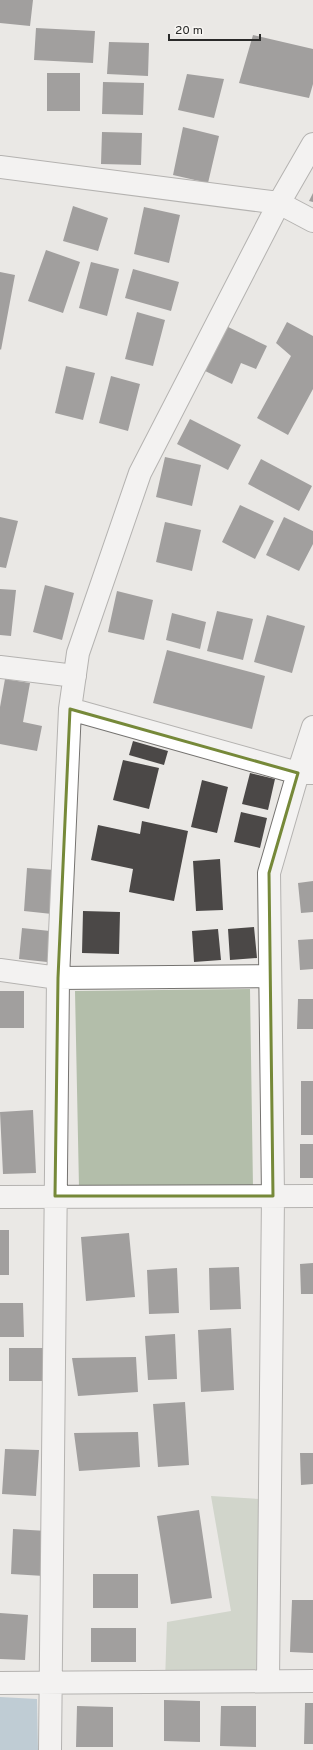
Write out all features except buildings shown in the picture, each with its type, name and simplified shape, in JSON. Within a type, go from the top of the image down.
[{"type":"street","points":[[50,1750],[58,978],[70,709],[78,653],[140,473],[279,203],[313,144]]},
{"type":"street","points":[[0,167],[279,203],[313,220]]},
{"type":"street","points":[[0,667],[75,676]]},
{"type":"street","points":[[70,709],[305,773]]},
{"type":"street","points":[[268,1682],[273,1196],[270,873],[305,773],[313,727]]},
{"type":"street","points":[[0,970],[58,978],[270,976]]},
{"type":"street","points":[[0,1197],[313,1196]]},
{"type":"street","points":[[0,1683],[313,1681]]},
{"type":"highlighted area","points":[[70,709],[298,773],[269,873],[273,1196],[55,1196],[58,978]]},
{"type":"green space","points":[[250,989],[253,1188],[79,1187],[75,991]]},
{"type":"green space","points":[[211,1496],[260,1499],[256,1681],[165,1682],[167,1622],[231,1611]]},
{"type":"water","points":[[0,1697],[37,1699],[38,1750],[0,1750]]}]
